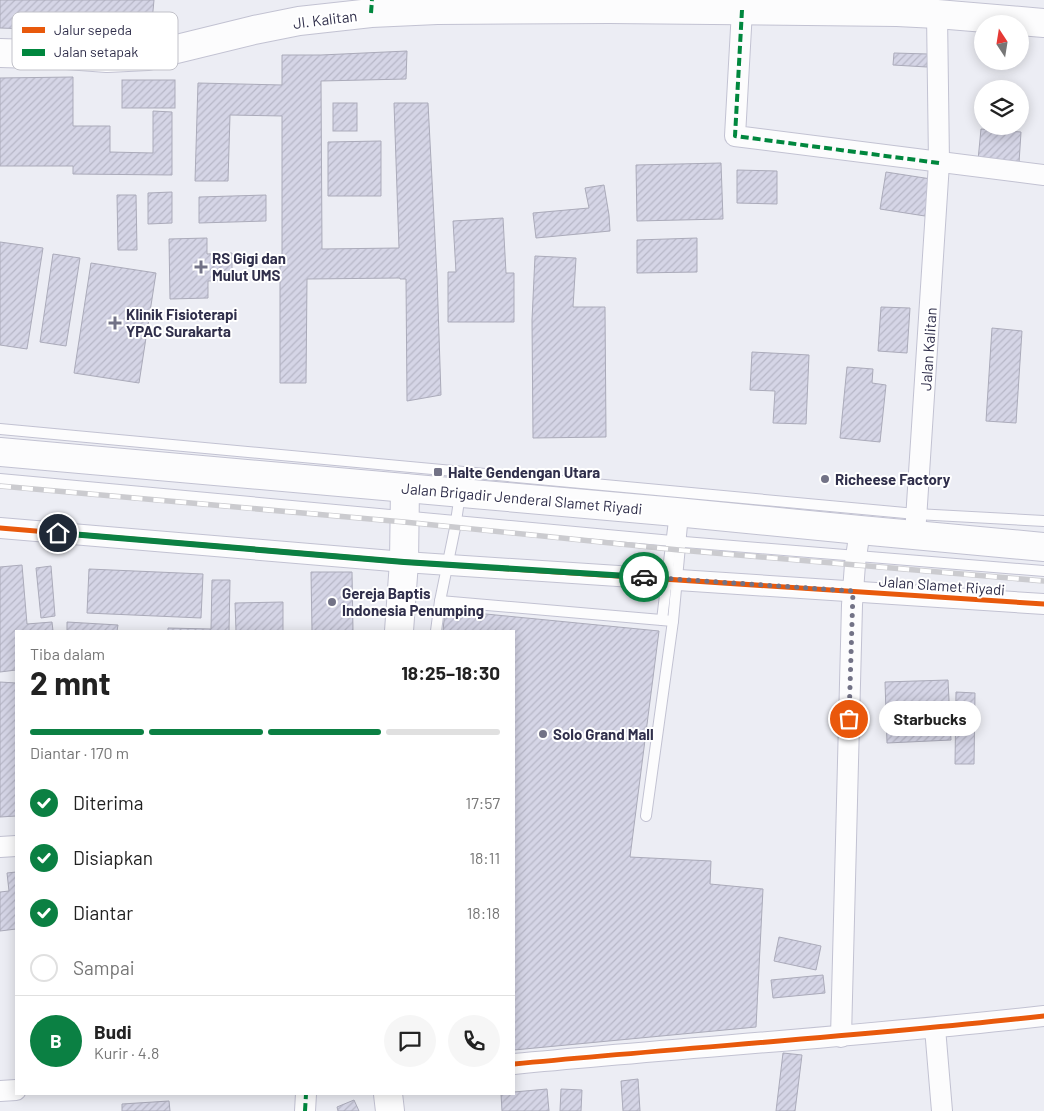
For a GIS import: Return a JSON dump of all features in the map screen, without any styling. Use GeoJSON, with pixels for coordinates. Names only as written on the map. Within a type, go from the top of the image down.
{"type":"FeatureCollection","features":[{"type":"Feature","properties":{"kind":"main road","name":"Jl. Kalitan"},"geometry":{"type":"LineString","coordinates":[[178,48],[272,26],[371,6],[437,10],[608,4],[742,10],[897,12],[935,10],[1044,23]]}},
{"type":"Feature","properties":{"kind":"main road","name":"Jalan Brigadir Jenderal Slamet Riyadi"},"geometry":{"type":"LineString","coordinates":[[0,452],[460,492],[860,530],[915,524],[1044,547]]}},
{"type":"Feature","properties":{"kind":"main road"},"geometry":{"type":"LineString","coordinates":[[399,630],[404,562],[405,488]]}},
{"type":"Feature","properties":{"kind":"main road"},"geometry":{"type":"LineString","coordinates":[[388,1095],[390,1111]]}},
{"type":"Feature","properties":{"kind":"street"},"geometry":{"type":"LineString","coordinates":[[742,10],[735,136],[1044,175]]}},
{"type":"Feature","properties":{"kind":"street","name":"Jalan Kalitan"},"geometry":{"type":"LineString","coordinates":[[915,524],[939,163],[935,10]]}},
{"type":"Feature","properties":{"kind":"street","name":"Jalan Slamet Riyadi"},"geometry":{"type":"LineString","coordinates":[[0,528],[404,562],[1044,604]]}},
{"type":"Feature","properties":{"kind":"street"},"geometry":{"type":"LineString","coordinates":[[840,1037],[853,591],[860,530]]}},
{"type":"Feature","properties":{"kind":"street"},"geometry":{"type":"LineString","coordinates":[[0,848],[15,846]]}},
{"type":"Feature","properties":{"kind":"street"},"geometry":{"type":"LineString","coordinates":[[515,1064],[840,1037],[1044,1016]]}},
{"type":"Feature","properties":{"kind":"street"},"geometry":{"type":"LineString","coordinates":[[934,1028],[942,1111]]}},
{"type":"Feature","properties":{"kind":"street"},"geometry":{"type":"LineString","coordinates":[[0,1091],[15,1090]]}},
{"type":"Feature","properties":{"kind":"street"},"geometry":{"type":"LineString","coordinates":[[305,1111],[306,1095]]}},
{"type":"Feature","properties":{"kind":"lane"},"geometry":{"type":"LineString","coordinates":[[0,429],[915,524],[1044,522]]}},
{"type":"Feature","properties":{"kind":"lane"},"geometry":{"type":"LineString","coordinates":[[0,479],[676,542],[1044,571]]}},
{"type":"Feature","properties":{"kind":"lane"},"geometry":{"type":"LineString","coordinates":[[436,630],[460,492]]}},
{"type":"Feature","properties":{"kind":"lane"},"geometry":{"type":"LineString","coordinates":[[646,816],[679,512]]}},
{"type":"Feature","properties":{"kind":"lane"},"geometry":{"type":"LineString","coordinates":[[440,601],[668,621]]}},
{"type":"Feature","properties":{"kind":"building"},"geometry":{"type":"Polygon","coordinates":[[[0,0],[154,0],[153,12],[12,12],[12,28],[0,28],[0,0]]]}},
{"type":"Feature","properties":{"kind":"building"},"geometry":{"type":"Polygon","coordinates":[[[407,51],[406,79],[321,81],[322,249],[399,248],[394,103],[428,103],[441,395],[407,401],[406,279],[400,278],[307,279],[306,383],[280,383],[282,116],[230,115],[228,181],[195,181],[198,83],[282,85],[282,55],[407,51]]]}},
{"type":"Feature","properties":{"kind":"building"},"geometry":{"type":"Polygon","coordinates":[[[894,53],[928,54],[927,67],[893,65],[894,53]]]}},
{"type":"Feature","properties":{"kind":"building"},"geometry":{"type":"Polygon","coordinates":[[[73,77],[73,126],[110,126],[110,152],[153,153],[153,111],[172,112],[172,175],[73,174],[73,166],[0,166],[0,78],[73,77]]]}},
{"type":"Feature","properties":{"kind":"building"},"geometry":{"type":"Polygon","coordinates":[[[122,80],[175,80],[175,108],[122,108],[122,80]]]}},
{"type":"Feature","properties":{"kind":"building"},"geometry":{"type":"Polygon","coordinates":[[[333,103],[357,103],[357,131],[333,131],[333,103]]]}},
{"type":"Feature","properties":{"kind":"building"},"geometry":{"type":"Polygon","coordinates":[[[980,135],[1021,135],[1019,163],[978,160],[980,135]]]}},
{"type":"Feature","properties":{"kind":"building"},"geometry":{"type":"Polygon","coordinates":[[[381,141],[381,196],[328,196],[328,142],[381,141]]]}},
{"type":"Feature","properties":{"kind":"building"},"geometry":{"type":"Polygon","coordinates":[[[721,163],[723,219],[637,221],[636,165],[721,163]]]}},
{"type":"Feature","properties":{"kind":"building"},"geometry":{"type":"Polygon","coordinates":[[[737,170],[777,171],[777,204],[737,203],[737,170]]]}},
{"type":"Feature","properties":{"kind":"building"},"geometry":{"type":"Polygon","coordinates":[[[886,172],[931,179],[925,216],[880,209],[886,172]]]}},
{"type":"Feature","properties":{"kind":"building"},"geometry":{"type":"Polygon","coordinates":[[[604,185],[610,231],[536,238],[533,213],[589,208],[585,188],[604,185]]]}},
{"type":"Feature","properties":{"kind":"building"},"geometry":{"type":"Polygon","coordinates":[[[172,192],[172,223],[148,224],[148,193],[172,192]]]}},
{"type":"Feature","properties":{"kind":"building"},"geometry":{"type":"Polygon","coordinates":[[[117,195],[136,195],[137,250],[118,250],[117,195]]]}},
{"type":"Feature","properties":{"kind":"building"},"geometry":{"type":"Polygon","coordinates":[[[266,195],[266,221],[199,223],[199,197],[266,195]]]}},
{"type":"Feature","properties":{"kind":"building"},"geometry":{"type":"Polygon","coordinates":[[[503,218],[506,273],[514,273],[514,322],[448,322],[448,272],[456,272],[453,221],[503,218]]]}},
{"type":"Feature","properties":{"kind":"building","name":"RS Gigi dan Mulut UMS"},"geometry":{"type":"Polygon","coordinates":[[[207,238],[207,254],[232,253],[232,280],[208,281],[208,298],[170,299],[169,239],[207,238]]]}},
{"type":"Feature","properties":{"kind":"building"},"geometry":{"type":"Polygon","coordinates":[[[697,238],[697,272],[637,273],[637,240],[697,238]]]}},
{"type":"Feature","properties":{"kind":"building"},"geometry":{"type":"Polygon","coordinates":[[[0,242],[43,248],[27,349],[0,345],[0,242]]]}},
{"type":"Feature","properties":{"kind":"building"},"geometry":{"type":"Polygon","coordinates":[[[53,254],[80,258],[66,346],[40,342],[53,254]]]}},
{"type":"Feature","properties":{"kind":"building"},"geometry":{"type":"Polygon","coordinates":[[[535,256],[576,258],[573,307],[605,307],[606,437],[533,438],[532,320],[535,256]]]}},
{"type":"Feature","properties":{"kind":"building","name":"Klinik Fisioterapi YPAC Surakarta"},"geometry":{"type":"Polygon","coordinates":[[[91,263],[156,273],[139,383],[74,373],[91,263]]]}},
{"type":"Feature","properties":{"kind":"building"},"geometry":{"type":"Polygon","coordinates":[[[881,307],[910,308],[907,353],[878,351],[881,307]]]}},
{"type":"Feature","properties":{"kind":"building"},"geometry":{"type":"Polygon","coordinates":[[[992,328],[1022,331],[1016,423],[986,421],[992,328]]]}},
{"type":"Feature","properties":{"kind":"building"},"geometry":{"type":"Polygon","coordinates":[[[752,352],[809,355],[806,424],[773,423],[775,391],[750,390],[752,352]]]}},
{"type":"Feature","properties":{"kind":"building"},"geometry":{"type":"Polygon","coordinates":[[[847,367],[873,369],[872,383],[886,385],[880,442],[840,438],[847,367]]]}},
{"type":"Feature","properties":{"kind":"building"},"geometry":{"type":"Polygon","coordinates":[[[22,565],[27,624],[52,622],[53,630],[15,630],[15,670],[0,672],[0,567],[22,565]]]}},
{"type":"Feature","properties":{"kind":"building"},"geometry":{"type":"Polygon","coordinates":[[[51,566],[55,616],[41,618],[36,568],[51,566]]]}},
{"type":"Feature","properties":{"kind":"building"},"geometry":{"type":"Polygon","coordinates":[[[89,569],[203,574],[201,618],[87,613],[89,569]]]}},
{"type":"Feature","properties":{"kind":"building","name":"Gereja Baptis Indonesia Penumping"},"geometry":{"type":"Polygon","coordinates":[[[311,572],[352,572],[353,630],[312,630],[311,572]]]}},
{"type":"Feature","properties":{"kind":"building"},"geometry":{"type":"Polygon","coordinates":[[[212,580],[230,580],[229,630],[168,630],[168,628],[211,629],[212,580]]]}},
{"type":"Feature","properties":{"kind":"building"},"geometry":{"type":"Polygon","coordinates":[[[283,602],[283,630],[236,630],[235,603],[283,602]]]}},
{"type":"Feature","properties":{"kind":"building"},"geometry":{"type":"Polygon","coordinates":[[[445,610],[659,631],[630,857],[711,861],[710,884],[763,889],[756,1027],[515,1050],[515,630],[443,630],[445,610]]]}},
{"type":"Feature","properties":{"kind":"building"},"geometry":{"type":"Polygon","coordinates":[[[67,622],[118,625],[117,630],[67,630],[67,622]]]}},
{"type":"Feature","properties":{"kind":"building"},"geometry":{"type":"Polygon","coordinates":[[[948,680],[951,740],[887,743],[885,682],[948,680]]]}},
{"type":"Feature","properties":{"kind":"building"},"geometry":{"type":"Polygon","coordinates":[[[0,682],[15,683],[15,816],[0,817],[0,682]]]}},
{"type":"Feature","properties":{"kind":"building"},"geometry":{"type":"Polygon","coordinates":[[[956,692],[975,693],[974,764],[955,764],[956,692]]]}},
{"type":"Feature","properties":{"kind":"building"},"geometry":{"type":"Polygon","coordinates":[[[15,872],[15,929],[0,931],[0,892],[9,891],[7,873],[15,872]]]}},
{"type":"Feature","properties":{"kind":"building"},"geometry":{"type":"Polygon","coordinates":[[[779,937],[821,946],[816,970],[774,961],[779,937]]]}},
{"type":"Feature","properties":{"kind":"building"},"geometry":{"type":"Polygon","coordinates":[[[823,975],[825,993],[773,998],[771,980],[823,975]]]}},
{"type":"Feature","properties":{"kind":"building"},"geometry":{"type":"Polygon","coordinates":[[[783,1053],[802,1055],[795,1111],[776,1111],[783,1053]]]}},
{"type":"Feature","properties":{"kind":"building"},"geometry":{"type":"Polygon","coordinates":[[[638,1079],[640,1111],[623,1111],[621,1081],[638,1079]]]}},
{"type":"Feature","properties":{"kind":"building"},"geometry":{"type":"Polygon","coordinates":[[[547,1089],[549,1111],[502,1111],[501,1095],[515,1095],[515,1092],[547,1089]]]}},
{"type":"Feature","properties":{"kind":"building"},"geometry":{"type":"Polygon","coordinates":[[[561,1089],[582,1090],[581,1111],[560,1111],[561,1089]]]}},
{"type":"Feature","properties":{"kind":"building"},"geometry":{"type":"Polygon","coordinates":[[[354,1100],[359,1111],[338,1111],[337,1107],[354,1100]]]}},
{"type":"Feature","properties":{"kind":"building"},"geometry":{"type":"Polygon","coordinates":[[[169,1101],[170,1111],[122,1111],[122,1104],[169,1101]]]}},
{"type":"Feature","properties":{"kind":"railway"},"geometry":{"type":"LineString","coordinates":[[0,486],[404,522],[679,550],[1044,581]]}},
{"type":"Feature","properties":{"kind":"marked path"},"geometry":{"type":"LineString","coordinates":[[371,13],[372,0]]}},
{"type":"Feature","properties":{"kind":"marked path"},"geometry":{"type":"LineString","coordinates":[[742,10],[735,136],[939,163]]}},
{"type":"Feature","properties":{"kind":"marked path"},"geometry":{"type":"LineString","coordinates":[[305,1111],[306,1095]]}},
{"type":"Feature","properties":{"kind":"cycle path"},"geometry":{"type":"LineString","coordinates":[[0,528],[404,562],[1044,604]]}},
{"type":"Feature","properties":{"kind":"cycle path"},"geometry":{"type":"LineString","coordinates":[[515,1064],[911,1030],[1044,1016]]}},
{"type":"Feature","properties":{"kind":"way so far"},"geometry":{"type":"LineString","coordinates":[[644,577],[853,591],[849,719]]}},
{"type":"Feature","properties":{"kind":"place","name":"RS Gigi dan Mulut UMS"},"geometry":{"type":"Point","coordinates":[201,267]}},
{"type":"Feature","properties":{"kind":"place","name":"Klinik Fisioterapi YPAC Surakarta"},"geometry":{"type":"Point","coordinates":[115,323]}},
{"type":"Feature","properties":{"kind":"place","name":"Halte Gendengan Utara"},"geometry":{"type":"Point","coordinates":[438,472]}},
{"type":"Feature","properties":{"kind":"place","name":"Richeese Factory"},"geometry":{"type":"Point","coordinates":[825,479]}},
{"type":"Feature","properties":{"kind":"place","name":"Gereja Baptis Indonesia Penumping"},"geometry":{"type":"Point","coordinates":[332,602]}},
{"type":"Feature","properties":{"kind":"place","name":"Starbucks"},"geometry":{"type":"Point","coordinates":[849,719]}},
{"type":"Feature","properties":{"kind":"place","name":"Solo Grand Mall"},"geometry":{"type":"Point","coordinates":[543,734]}},
{"type":"Feature","properties":{"kind":"route"},"geometry":{"type":"LineString","coordinates":[[58,533],[404,562],[644,577]]}}]}
